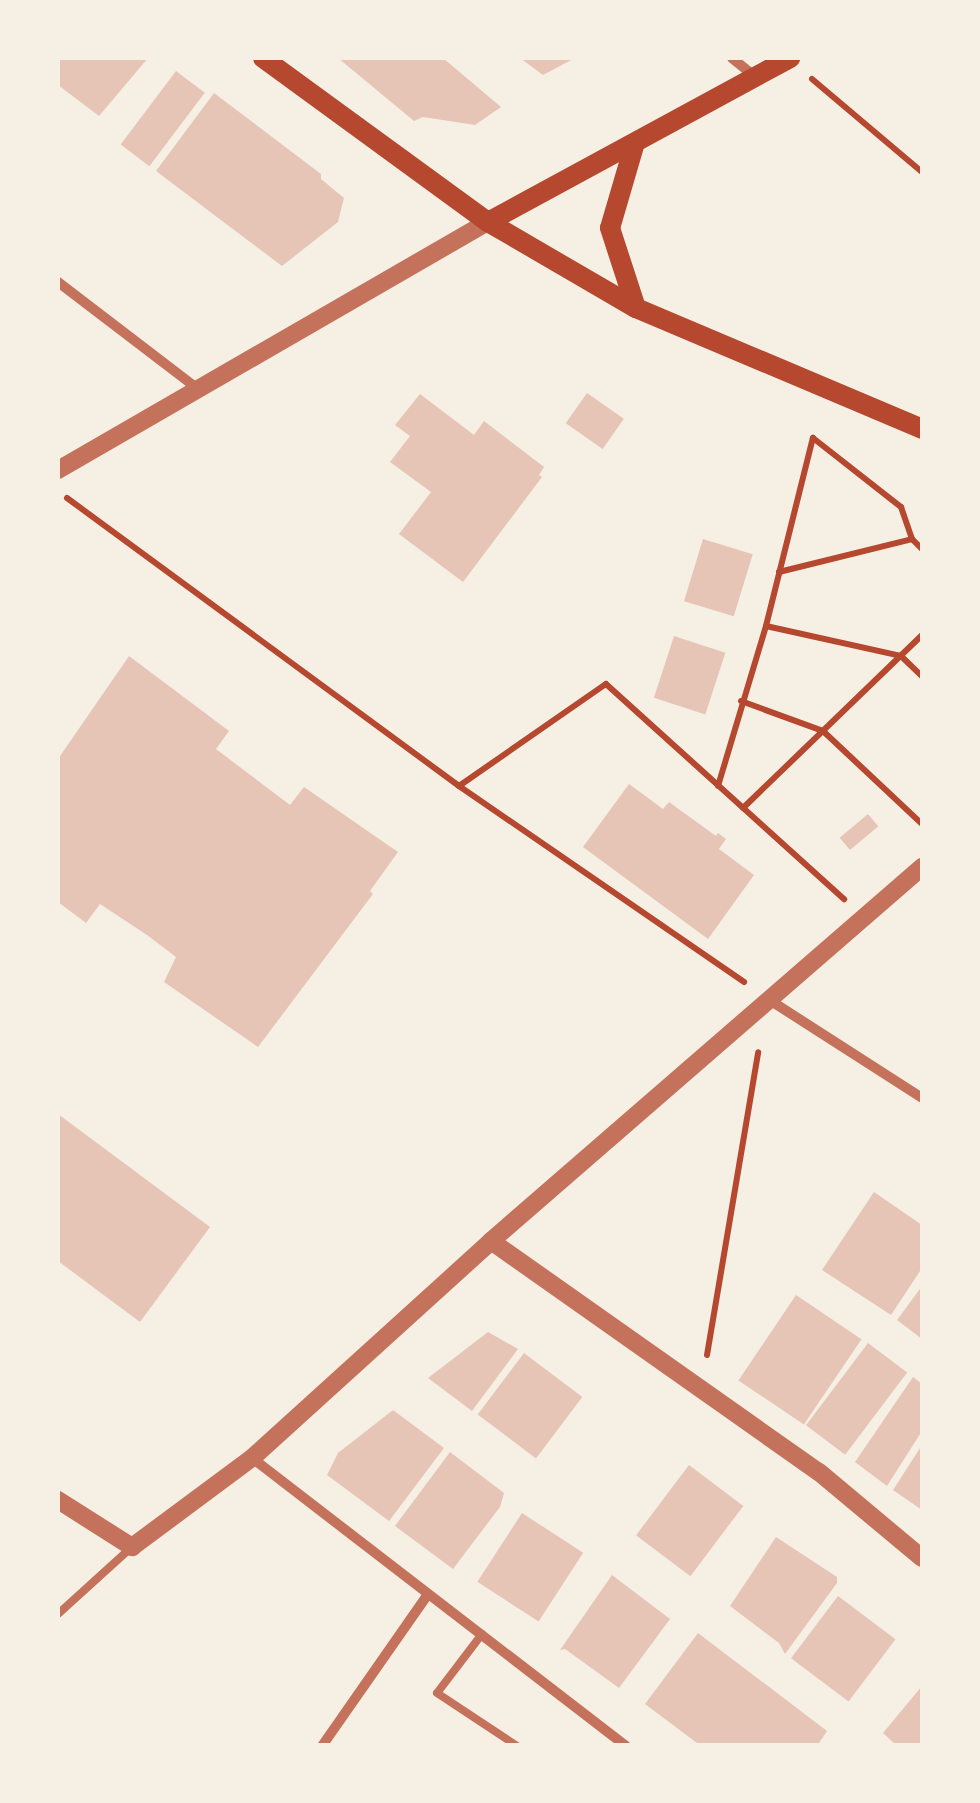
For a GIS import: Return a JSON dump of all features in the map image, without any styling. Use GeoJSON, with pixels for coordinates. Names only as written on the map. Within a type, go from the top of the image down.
{"type":"FeatureCollection","features":[{"type":"Feature","properties":{"kind":"main road"},"geometry":{"type":"LineString","coordinates":[[263,58],[488,222],[636,308],[922,429]]}},
{"type":"Feature","properties":{"kind":"main road"},"geometry":{"type":"LineString","coordinates":[[488,222],[634,146],[789,58]]}},
{"type":"Feature","properties":{"kind":"main road"},"geometry":{"type":"LineString","coordinates":[[634,146],[610,228],[636,308]]}},
{"type":"Feature","properties":{"kind":"street"},"geometry":{"type":"LineString","coordinates":[[732,58],[756,77]]}},
{"type":"Feature","properties":{"kind":"street"},"geometry":{"type":"LineString","coordinates":[[58,470],[488,222]]}},
{"type":"Feature","properties":{"kind":"street"},"geometry":{"type":"LineString","coordinates":[[58,282],[198,389]]}},
{"type":"Feature","properties":{"kind":"street"},"geometry":{"type":"LineString","coordinates":[[58,1500],[132,1547],[252,1458],[491,1241],[922,867]]}},
{"type":"Feature","properties":{"kind":"street"},"geometry":{"type":"LineString","coordinates":[[767,998],[922,1098]]}},
{"type":"Feature","properties":{"kind":"street"},"geometry":{"type":"LineString","coordinates":[[491,1241],[820,1472],[922,1558]]}},
{"type":"Feature","properties":{"kind":"street"},"geometry":{"type":"LineString","coordinates":[[252,1458],[626,1746]]}},
{"type":"Feature","properties":{"kind":"street"},"geometry":{"type":"LineString","coordinates":[[322,1746],[428,1594]]}},
{"type":"Feature","properties":{"kind":"lane"},"geometry":{"type":"LineString","coordinates":[[58,1614],[132,1547]]}},
{"type":"Feature","properties":{"kind":"lane"},"geometry":{"type":"LineString","coordinates":[[482,1634],[438,1692],[517,1746]]}},
{"type":"Feature","properties":{"kind":"path"},"geometry":{"type":"LineString","coordinates":[[789,58],[922,172]]}},
{"type":"Feature","properties":{"kind":"path"},"geometry":{"type":"LineString","coordinates":[[718,786],[766,626],[814,438],[900,506],[912,539],[922,550]]}},
{"type":"Feature","properties":{"kind":"path"},"geometry":{"type":"LineString","coordinates":[[58,492],[459,786],[767,998],[702,1389]]}},
{"type":"Feature","properties":{"kind":"path"},"geometry":{"type":"LineString","coordinates":[[779,572],[912,539]]}},
{"type":"Feature","properties":{"kind":"path"},"geometry":{"type":"LineString","coordinates":[[766,626],[901,656],[922,676]]}},
{"type":"Feature","properties":{"kind":"path"},"geometry":{"type":"LineString","coordinates":[[743,808],[922,636]]}},
{"type":"Feature","properties":{"kind":"path"},"geometry":{"type":"LineString","coordinates":[[459,786],[606,684],[863,917]]}},
{"type":"Feature","properties":{"kind":"path"},"geometry":{"type":"LineString","coordinates":[[741,701],[823,731],[922,824]]}},
{"type":"Feature","properties":{"kind":"building"},"geometry":{"type":"Polygon","coordinates":[[[58,58],[148,58],[99,116],[58,85],[58,58]]]}},
{"type":"Feature","properties":{"kind":"building"},"geometry":{"type":"Polygon","coordinates":[[[338,58],[443,58],[501,107],[475,125],[423,117],[414,121],[338,58]]]}},
{"type":"Feature","properties":{"kind":"building"},"geometry":{"type":"Polygon","coordinates":[[[520,58],[575,58],[543,75],[520,58]]]}},
{"type":"Feature","properties":{"kind":"building"},"geometry":{"type":"Polygon","coordinates":[[[176,71],[205,93],[149,166],[121,144],[176,71]]]}},
{"type":"Feature","properties":{"kind":"building"},"geometry":{"type":"Polygon","coordinates":[[[214,93],[321,174],[321,179],[344,198],[338,222],[282,266],[156,171],[214,93]]]}},
{"type":"Feature","properties":{"kind":"building"},"geometry":{"type":"Polygon","coordinates":[[[587,393],[624,419],[603,449],[566,423],[587,393]]]}},
{"type":"Feature","properties":{"kind":"building"},"geometry":{"type":"Polygon","coordinates":[[[420,394],[474,435],[484,421],[544,467],[539,475],[542,477],[463,582],[399,534],[431,492],[390,462],[410,436],[395,425],[420,394]]]}},
{"type":"Feature","properties":{"kind":"building"},"geometry":{"type":"Polygon","coordinates":[[[703,539],[753,554],[734,616],[684,601],[703,539]]]}},
{"type":"Feature","properties":{"kind":"building"},"geometry":{"type":"Polygon","coordinates":[[[674,636],[725,653],[705,715],[654,698],[674,636]]]}},
{"type":"Feature","properties":{"kind":"building"},"geometry":{"type":"Polygon","coordinates":[[[129,656],[229,731],[216,749],[290,805],[304,787],[398,852],[370,891],[373,894],[258,1047],[164,982],[176,957],[147,935],[100,904],[86,923],[58,902],[58,759],[129,656]]]}},
{"type":"Feature","properties":{"kind":"building"},"geometry":{"type":"Polygon","coordinates":[[[629,784],[663,809],[669,802],[716,836],[718,833],[726,839],[719,849],[754,875],[708,939],[583,847],[629,784]]]}},
{"type":"Feature","properties":{"kind":"building"},"geometry":{"type":"Polygon","coordinates":[[[868,814],[878,826],[850,850],[840,838],[868,814]]]}},
{"type":"Feature","properties":{"kind":"building"},"geometry":{"type":"Polygon","coordinates":[[[58,1114],[210,1227],[140,1322],[58,1261],[58,1114]]]}},
{"type":"Feature","properties":{"kind":"building"},"geometry":{"type":"Polygon","coordinates":[[[874,1192],[922,1225],[922,1268],[891,1315],[822,1270],[874,1192]]]}},
{"type":"Feature","properties":{"kind":"building"},"geometry":{"type":"Polygon","coordinates":[[[922,1286],[922,1339],[897,1320],[922,1286]]]}},
{"type":"Feature","properties":{"kind":"building"},"geometry":{"type":"Polygon","coordinates":[[[796,1295],[861,1339],[804,1425],[738,1380],[796,1295]]]}},
{"type":"Feature","properties":{"kind":"building"},"geometry":{"type":"Polygon","coordinates":[[[488,1332],[518,1349],[472,1411],[428,1378],[488,1332]]]}},
{"type":"Feature","properties":{"kind":"building"},"geometry":{"type":"Polygon","coordinates":[[[868,1343],[907,1372],[845,1455],[806,1425],[868,1343]]]}},
{"type":"Feature","properties":{"kind":"building"},"geometry":{"type":"Polygon","coordinates":[[[524,1353],[582,1397],[536,1458],[478,1414],[524,1353]]]}},
{"type":"Feature","properties":{"kind":"building"},"geometry":{"type":"Polygon","coordinates":[[[913,1377],[922,1384],[922,1431],[887,1486],[855,1462],[913,1377]]]}},
{"type":"Feature","properties":{"kind":"building"},"geometry":{"type":"Polygon","coordinates":[[[393,1410],[444,1448],[389,1521],[327,1475],[338,1453],[393,1410]]]}},
{"type":"Feature","properties":{"kind":"building"},"geometry":{"type":"Polygon","coordinates":[[[922,1445],[922,1510],[893,1490],[922,1445]]]}},
{"type":"Feature","properties":{"kind":"building"},"geometry":{"type":"Polygon","coordinates":[[[450,1452],[504,1493],[500,1507],[453,1569],[395,1526],[450,1452]]]}},
{"type":"Feature","properties":{"kind":"building"},"geometry":{"type":"Polygon","coordinates":[[[689,1465],[743,1506],[690,1576],[636,1535],[689,1465]]]}},
{"type":"Feature","properties":{"kind":"building"},"geometry":{"type":"Polygon","coordinates":[[[522,1513],[583,1553],[539,1622],[477,1582],[522,1513]]]}},
{"type":"Feature","properties":{"kind":"building"},"geometry":{"type":"Polygon","coordinates":[[[776,1537],[837,1577],[837,1583],[785,1654],[779,1643],[730,1606],[776,1537]]]}},
{"type":"Feature","properties":{"kind":"building"},"geometry":{"type":"Polygon","coordinates":[[[612,1575],[670,1619],[619,1688],[565,1649],[560,1650],[612,1575]]]}},
{"type":"Feature","properties":{"kind":"building"},"geometry":{"type":"Polygon","coordinates":[[[838,1596],[896,1639],[849,1702],[791,1658],[838,1596]]]}},
{"type":"Feature","properties":{"kind":"building"},"geometry":{"type":"Polygon","coordinates":[[[698,1633],[827,1731],[817,1746],[701,1746],[645,1704],[698,1633]]]}},
{"type":"Feature","properties":{"kind":"building"},"geometry":{"type":"Polygon","coordinates":[[[922,1686],[922,1746],[897,1746],[883,1733],[922,1686]]]}}]}
